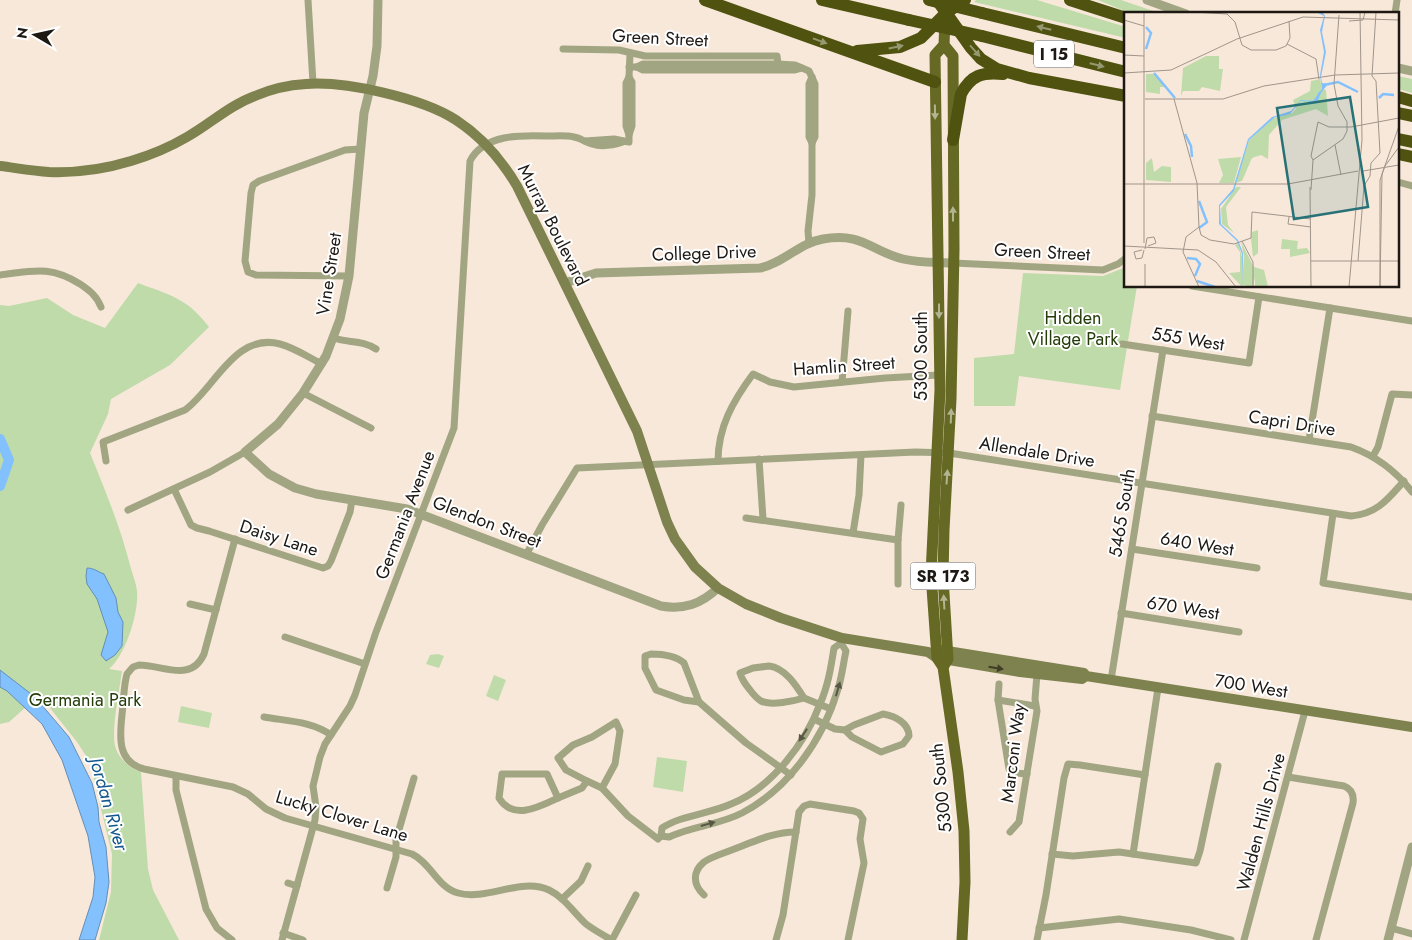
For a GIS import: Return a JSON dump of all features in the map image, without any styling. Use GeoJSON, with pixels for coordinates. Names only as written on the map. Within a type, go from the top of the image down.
{"type":"FeatureCollection","features":[{"type":"Feature","properties":{"kind":"highway"},"geometry":{"type":"LineString","coordinates":[[705,0],[935,82]]}},
{"type":"Feature","properties":{"kind":"highway","name":"I 15"},"geometry":{"type":"LineString","coordinates":[[822,0],[982,36],[1124,72]]}},
{"type":"Feature","properties":{"kind":"highway","name":"I 15"},"geometry":{"type":"LineString","coordinates":[[930,0],[1124,48]]}},
{"type":"Feature","properties":{"kind":"highway"},"geometry":{"type":"LineString","coordinates":[[937,0],[946,6],[971,48],[982,59],[997,69],[1029,78]]}},
{"type":"Feature","properties":{"kind":"highway"},"geometry":{"type":"LineString","coordinates":[[848,51],[900,47],[920,38],[946,6],[965,0]]}},
{"type":"Feature","properties":{"kind":"highway"},"geometry":{"type":"LineString","coordinates":[[1070,0],[1124,17]]}},
{"type":"Feature","properties":{"kind":"highway"},"geometry":{"type":"LineString","coordinates":[[953,140],[961,94],[964,88],[976,76],[991,73],[1029,78],[1124,96]]}},
{"type":"Feature","properties":{"kind":"main road","name":"5300 South"},"geometry":{"type":"LineString","coordinates":[[946,6],[944,45],[935,55],[939,375],[944,530],[940,656],[962,800],[964,831],[962,940]]}},
{"type":"Feature","properties":{"kind":"main road","name":"5300 South"},"geometry":{"type":"LineString","coordinates":[[943,453],[953,263],[953,56],[944,45]]}},
{"type":"Feature","properties":{"kind":"main road","name":"Murray Boulevard"},"geometry":{"type":"LineString","coordinates":[[0,166],[48,172],[76,172],[130,162],[186,138],[237,104],[253,96],[288,86],[313,83],[370,90],[398,96],[432,108],[455,119],[487,145],[507,169],[517,186],[627,409],[649,464],[661,505],[675,539],[695,566],[718,588],[735,598],[764,612],[841,641],[940,656]]}},
{"type":"Feature","properties":{"kind":"main road","name":"700 West"},"geometry":{"type":"LineString","coordinates":[[940,656],[1037,674],[1082,679],[1086,676]]}},
{"type":"Feature","properties":{"kind":"main road","name":"700 West"},"geometry":{"type":"LineString","coordinates":[[940,656],[1061,669],[1084,673],[1086,676],[1158,688],[1412,727]]}},
{"type":"Feature","properties":{"kind":"street"},"geometry":{"type":"LineString","coordinates":[[308,0],[313,83]]}},
{"type":"Feature","properties":{"kind":"street","name":"Vine Street"},"geometry":{"type":"LineString","coordinates":[[128,510],[210,472],[245,452],[278,424],[304,393],[322,364],[334,338],[344,307],[349,276],[364,113],[378,46],[378,0]]}},
{"type":"Feature","properties":{"kind":"street"},"geometry":{"type":"LineString","coordinates":[[1147,0],[1180,12]]}},
{"type":"Feature","properties":{"kind":"street","name":"Green Street"},"geometry":{"type":"LineString","coordinates":[[563,49],[619,50],[630,54],[656,56],[777,56],[778,64]]}},
{"type":"Feature","properties":{"kind":"street"},"geometry":{"type":"LineString","coordinates":[[487,145],[511,136],[569,136],[586,141],[627,140],[626,83],[633,67],[630,54]]}},
{"type":"Feature","properties":{"kind":"street"},"geometry":{"type":"LineString","coordinates":[[633,67],[643,64],[795,64],[809,71],[815,84],[815,137],[812,143],[812,195],[808,231],[809,242]]}},
{"type":"Feature","properties":{"kind":"street"},"geometry":{"type":"LineString","coordinates":[[633,67],[643,70],[795,70],[802,68]]}},
{"type":"Feature","properties":{"kind":"street","name":"Germania Avenue"},"geometry":{"type":"LineString","coordinates":[[283,936],[314,825],[316,811],[313,789],[314,777],[322,750],[350,706],[454,426],[468,166],[476,151],[487,145]]}},
{"type":"Feature","properties":{"kind":"street"},"geometry":{"type":"LineString","coordinates":[[349,276],[256,275],[248,272],[245,261],[253,185],[259,181],[345,150],[360,149]]}},
{"type":"Feature","properties":{"kind":"street","name":"College Drive"},"geometry":{"type":"LineString","coordinates":[[565,283],[596,273],[760,268],[774,264],[809,242],[832,238],[854,239],[866,242],[912,261],[953,263]]}},
{"type":"Feature","properties":{"kind":"street","name":"Green Street"},"geometry":{"type":"LineString","coordinates":[[953,263],[1103,270],[1124,260]]}},
{"type":"Feature","properties":{"kind":"street"},"geometry":{"type":"LineString","coordinates":[[0,274],[46,270],[62,273],[92,292],[101,307]]}},
{"type":"Feature","properties":{"kind":"street"},"geometry":{"type":"LineString","coordinates":[[1204,288],[1412,321]]}},
{"type":"Feature","properties":{"kind":"street","name":"555 West"},"geometry":{"type":"LineString","coordinates":[[1122,344],[1249,363],[1259,297]]}},
{"type":"Feature","properties":{"kind":"street"},"geometry":{"type":"LineString","coordinates":[[1308,440],[1330,308]]}},
{"type":"Feature","properties":{"kind":"street"},"geometry":{"type":"LineString","coordinates":[[842,382],[848,311]]}},
{"type":"Feature","properties":{"kind":"street"},"geometry":{"type":"LineString","coordinates":[[334,338],[345,342],[367,343],[376,349]]}},
{"type":"Feature","properties":{"kind":"street"},"geometry":{"type":"LineString","coordinates":[[106,461],[103,442],[185,410],[194,403],[235,357],[252,345],[264,342],[278,343],[322,364]]}},
{"type":"Feature","properties":{"kind":"street","name":"5465 South"},"geometry":{"type":"LineString","coordinates":[[1111,680],[1163,350]]}},
{"type":"Feature","properties":{"kind":"street","name":"Hamlin Street"},"geometry":{"type":"LineString","coordinates":[[718,461],[721,435],[727,415],[739,392],[752,374],[770,382],[794,387],[939,375]]}},
{"type":"Feature","properties":{"kind":"street"},"geometry":{"type":"LineString","coordinates":[[304,393],[371,428]]}},
{"type":"Feature","properties":{"kind":"street"},"geometry":{"type":"LineString","coordinates":[[1373,456],[1378,447],[1392,394],[1412,395]]}},
{"type":"Feature","properties":{"kind":"street","name":"Capri Drive"},"geometry":{"type":"LineString","coordinates":[[1152,416],[1352,447],[1373,456],[1390,468],[1404,481],[1412,492]]}},
{"type":"Feature","properties":{"kind":"street","name":"Glendon Street"},"geometry":{"type":"LineString","coordinates":[[245,452],[269,474],[288,485],[308,492],[395,506],[421,514],[667,607],[682,608],[698,603],[718,588]]}},
{"type":"Feature","properties":{"kind":"street","name":"Allendale Drive"},"geometry":{"type":"LineString","coordinates":[[526,554],[577,468],[759,459],[943,453],[1351,516],[1368,513],[1385,501],[1404,481]]}},
{"type":"Feature","properties":{"kind":"street"},"geometry":{"type":"LineString","coordinates":[[853,533],[859,495],[861,455]]}},
{"type":"Feature","properties":{"kind":"street"},"geometry":{"type":"LineString","coordinates":[[759,459],[763,519]]}},
{"type":"Feature","properties":{"kind":"street","name":"Daisy Lane"},"geometry":{"type":"LineString","coordinates":[[174,489],[191,525],[325,568],[334,553],[350,512],[352,500]]}},
{"type":"Feature","properties":{"kind":"street"},"geometry":{"type":"LineString","coordinates":[[898,584],[898,540],[901,505]]}},
{"type":"Feature","properties":{"kind":"street"},"geometry":{"type":"LineString","coordinates":[[1334,514],[1323,583],[1412,597]]}},
{"type":"Feature","properties":{"kind":"street"},"geometry":{"type":"LineString","coordinates":[[746,518],[898,540]]}},
{"type":"Feature","properties":{"kind":"street"},"geometry":{"type":"LineString","coordinates":[[190,604],[216,610],[235,539]]}},
{"type":"Feature","properties":{"kind":"street","name":"640 West"},"geometry":{"type":"LineString","coordinates":[[1132,548],[1257,568]]}},
{"type":"Feature","properties":{"kind":"street","name":"Lucky Clover Lane"},"geometry":{"type":"LineString","coordinates":[[216,610],[204,654],[194,667],[180,671],[139,665],[133,667],[127,674],[121,737],[124,754],[129,762],[136,767],[237,789],[248,794],[266,809],[277,814],[418,857],[427,864],[443,885],[460,894],[534,887],[547,889],[562,899],[588,925],[612,940]]}},
{"type":"Feature","properties":{"kind":"street","name":"670 West"},"geometry":{"type":"LineString","coordinates":[[1121,613],[1239,632]]}},
{"type":"Feature","properties":{"kind":"street"},"geometry":{"type":"LineString","coordinates":[[285,637],[365,664]]}},
{"type":"Feature","properties":{"kind":"street"},"geometry":{"type":"LineString","coordinates":[[602,788],[616,764],[620,731],[616,722],[592,737],[573,745],[558,758],[566,770],[602,788],[628,816],[660,838],[669,837],[742,813],[764,800],[791,775],[824,724],[840,684],[846,650],[841,641],[834,648],[830,672],[814,719],[781,767],[764,785],[743,799],[671,823],[662,828],[660,838]]}},
{"type":"Feature","properties":{"kind":"street"},"geometry":{"type":"LineString","coordinates":[[699,702],[684,700],[656,690],[646,668],[645,656],[658,654],[681,660],[699,702],[746,743],[791,775]]}},
{"type":"Feature","properties":{"kind":"street"},"geometry":{"type":"LineString","coordinates":[[804,698],[795,701],[763,702],[746,685],[740,673],[753,668],[776,667],[797,687],[804,698],[831,709]]}},
{"type":"Feature","properties":{"kind":"street","name":"Marconi Way"},"geometry":{"type":"LineString","coordinates":[[1010,832],[1019,822],[1037,711],[1037,674]]}},
{"type":"Feature","properties":{"kind":"street"},"geometry":{"type":"LineString","coordinates":[[999,684],[998,700],[1008,769],[1026,774]]}},
{"type":"Feature","properties":{"kind":"street"},"geometry":{"type":"LineString","coordinates":[[1134,854],[1158,688]]}},
{"type":"Feature","properties":{"kind":"street"},"geometry":{"type":"LineString","coordinates":[[998,700],[1036,706]]}},
{"type":"Feature","properties":{"kind":"street","name":"Walden Hills Drive"},"geometry":{"type":"LineString","coordinates":[[1244,940],[1306,711]]}},
{"type":"Feature","properties":{"kind":"street"},"geometry":{"type":"LineString","coordinates":[[814,719],[835,729],[845,730],[883,714],[905,724],[909,736],[903,744],[882,752],[852,737],[845,730]]}},
{"type":"Feature","properties":{"kind":"street"},"geometry":{"type":"LineString","coordinates":[[264,717],[308,724],[331,735]]}},
{"type":"Feature","properties":{"kind":"street"},"geometry":{"type":"LineString","coordinates":[[1037,940],[1064,778],[1068,764],[1145,775]]}},
{"type":"Feature","properties":{"kind":"street"},"geometry":{"type":"LineString","coordinates":[[1052,854],[1073,856],[1110,852],[1196,863],[1218,766]]}},
{"type":"Feature","properties":{"kind":"street"},"geometry":{"type":"LineString","coordinates":[[558,798],[547,774],[502,774],[499,798],[509,810],[513,811],[529,809],[558,798],[582,788],[587,781]]}},
{"type":"Feature","properties":{"kind":"street"},"geometry":{"type":"LineString","coordinates":[[176,776],[176,790],[206,908],[217,928],[232,940]]}},
{"type":"Feature","properties":{"kind":"street"},"geometry":{"type":"LineString","coordinates":[[1288,777],[1344,786],[1350,789],[1353,796],[1353,803],[1316,940]]}},
{"type":"Feature","properties":{"kind":"street"},"geometry":{"type":"LineString","coordinates":[[387,888],[396,856],[396,840],[414,778]]}},
{"type":"Feature","properties":{"kind":"street"},"geometry":{"type":"LineString","coordinates":[[776,940],[783,915],[800,810],[808,804],[854,811],[862,816],[863,819],[861,843],[864,863],[848,940]]}},
{"type":"Feature","properties":{"kind":"street"},"geometry":{"type":"LineString","coordinates":[[704,895],[696,886],[695,881],[698,870],[705,862],[762,838],[781,833],[796,832]]}},
{"type":"Feature","properties":{"kind":"street"},"geometry":{"type":"LineString","coordinates":[[1388,940],[1412,847]]}},
{"type":"Feature","properties":{"kind":"street"},"geometry":{"type":"LineString","coordinates":[[562,899],[581,881],[588,866]]}},
{"type":"Feature","properties":{"kind":"street"},"geometry":{"type":"LineString","coordinates":[[288,883],[297,886]]}},
{"type":"Feature","properties":{"kind":"street"},"geometry":{"type":"LineString","coordinates":[[612,940],[636,895]]}},
{"type":"Feature","properties":{"kind":"street"},"geometry":{"type":"LineString","coordinates":[[1039,928],[1119,920],[1191,930],[1231,940]]}},
{"type":"Feature","properties":{"kind":"street"},"geometry":{"type":"LineString","coordinates":[[1391,928],[1412,934]]}},
{"type":"Feature","properties":{"kind":"street"},"geometry":{"type":"LineString","coordinates":[[283,936],[303,940]]}},
{"type":"Feature","properties":{"kind":"green space"},"geometry":{"type":"Polygon","coordinates":[[[976,0],[1037,0],[1124,26],[1124,38],[974,2],[976,0]]]}},
{"type":"Feature","properties":{"kind":"green space"},"geometry":{"type":"Polygon","coordinates":[[[1098,0],[1121,0],[1156,12],[1127,12],[1098,0]]]}},
{"type":"Feature","properties":{"kind":"green space"},"geometry":{"type":"Polygon","coordinates":[[[1400,76],[1412,79],[1412,93],[1400,90],[1400,76]]]}},
{"type":"Feature","properties":{"kind":"green space","name":"Hidden Village Park"},"geometry":{"type":"Polygon","coordinates":[[[1124,268],[1124,288],[1137,288],[1120,390],[1019,376],[1015,406],[974,406],[974,358],[1014,354],[1023,273],[1103,276],[1124,268]]]}},
{"type":"Feature","properties":{"kind":"green space","name":"Germania Park"},"geometry":{"type":"Polygon","coordinates":[[[138,283],[185,303],[209,327],[170,365],[111,399],[108,414],[90,453],[117,522],[137,591],[136,610],[130,633],[121,654],[109,669],[122,671],[114,742],[123,760],[133,769],[141,772],[148,869],[153,890],[179,940],[99,940],[111,892],[112,854],[90,762],[77,742],[42,698],[42,693],[9,722],[0,724],[0,305],[9,306],[47,298],[73,315],[105,328],[138,283]]]}},
{"type":"Feature","properties":{"kind":"green space"},"geometry":{"type":"Polygon","coordinates":[[[438,654],[444,656],[439,668],[426,664],[430,655],[438,654]]]}},
{"type":"Feature","properties":{"kind":"green space"},"geometry":{"type":"Polygon","coordinates":[[[494,675],[506,680],[498,701],[486,696],[494,675]]]}},
{"type":"Feature","properties":{"kind":"green space"},"geometry":{"type":"Polygon","coordinates":[[[181,706],[212,713],[209,728],[178,722],[181,706]]]}},
{"type":"Feature","properties":{"kind":"green space"},"geometry":{"type":"Polygon","coordinates":[[[657,757],[687,761],[683,792],[653,787],[657,757]]]}},
{"type":"Feature","properties":{"kind":"water"},"geometry":{"type":"Polygon","coordinates":[[[87,568],[104,574],[116,598],[118,612],[123,622],[122,646],[115,655],[106,661],[101,655],[108,632],[97,599],[87,584],[87,568]]]}},
{"type":"Feature","properties":{"kind":"water"},"geometry":{"type":"Polygon","coordinates":[[[0,670],[35,697],[69,737],[92,783],[106,847],[109,882],[106,903],[95,940],[79,940],[93,897],[95,877],[88,836],[62,760],[42,724],[7,691],[0,687],[0,670]]]}},
{"type":"Feature","properties":{"kind":"waterway","name":"Jordan River"},"geometry":{"type":"LineString","coordinates":[[0,439],[9,460],[0,486]]}}]}
